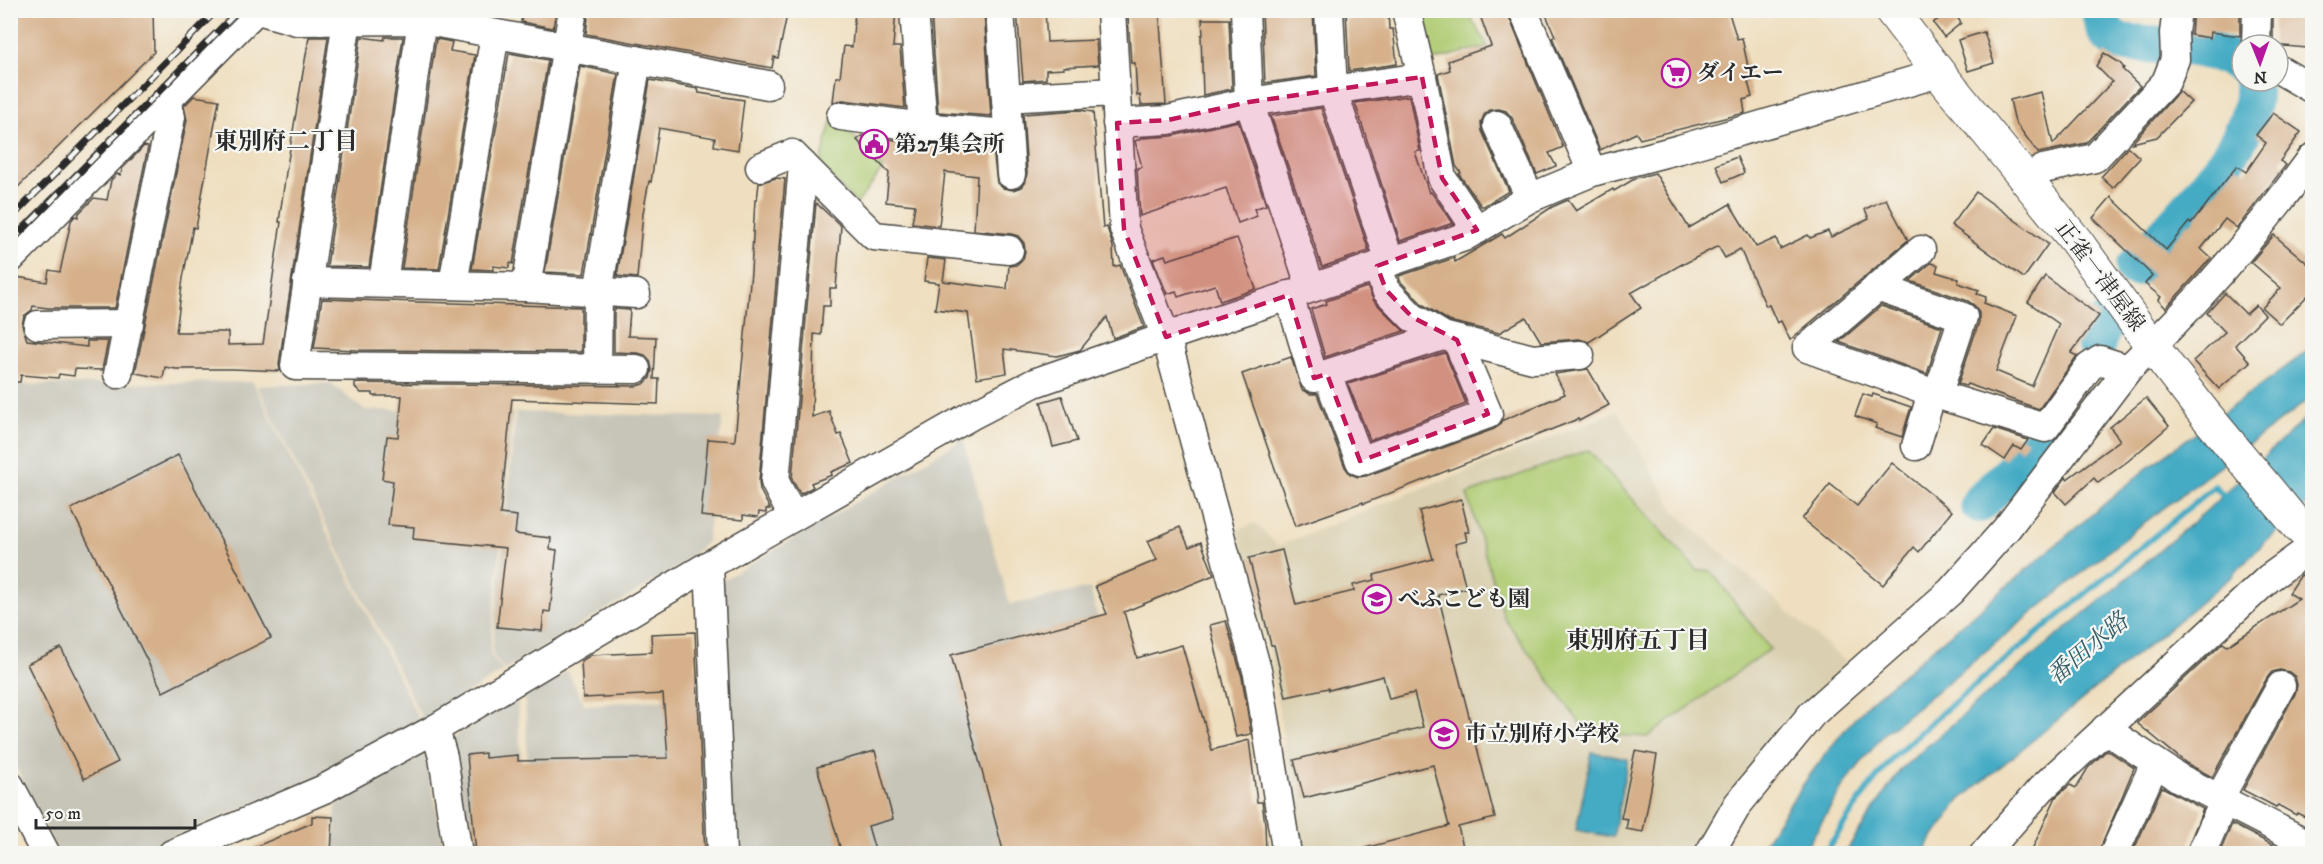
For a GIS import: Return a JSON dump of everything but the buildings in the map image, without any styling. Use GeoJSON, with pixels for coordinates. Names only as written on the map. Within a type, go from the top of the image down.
{"type":"FeatureCollection","features":[{"type":"Feature","properties":{"kind":"main road","name":"正雀一津屋線"},"geometry":{"type":"LineString","coordinates":[[1891,10],[1939,73],[2076,241],[2204,413],[2308,537]]}},
{"type":"Feature","properties":{"kind":"street"},"geometry":{"type":"LineString","coordinates":[[10,259],[257,10],[297,21],[422,20],[768,85]]}},
{"type":"Feature","properties":{"kind":"street"},"geometry":{"type":"LineString","coordinates":[[526,287],[573,10]]}},
{"type":"Feature","properties":{"kind":"street"},"geometry":{"type":"LineString","coordinates":[[914,10],[923,127]]}},
{"type":"Feature","properties":{"kind":"street"},"geometry":{"type":"LineString","coordinates":[[1000,10],[1011,174]]}},
{"type":"Feature","properties":{"kind":"street"},"geometry":{"type":"LineString","coordinates":[[1111,10],[1125,229],[1166,337],[1258,674],[1287,854]]}},
{"type":"Feature","properties":{"kind":"street"},"geometry":{"type":"LineString","coordinates":[[1245,10],[1249,102],[1300,292],[1314,378],[1450,338]]}},
{"type":"Feature","properties":{"kind":"street"},"geometry":{"type":"LineString","coordinates":[[1329,10],[1333,91],[1384,264],[1386,290],[1412,317],[1450,338],[1533,359],[1580,355]]}},
{"type":"Feature","properties":{"kind":"street"},"geometry":{"type":"LineString","coordinates":[[1406,10],[1442,178],[1477,230]]}},
{"type":"Feature","properties":{"kind":"street"},"geometry":{"type":"LineString","coordinates":[[1523,10],[1593,172]]}},
{"type":"Feature","properties":{"kind":"street"},"geometry":{"type":"LineString","coordinates":[[2256,33],[2257,10]]}},
{"type":"Feature","properties":{"kind":"street"},"geometry":{"type":"LineString","coordinates":[[347,20],[295,366],[636,369]]}},
{"type":"Feature","properties":{"kind":"street"},"geometry":{"type":"LineString","coordinates":[[383,283],[422,20]]}},
{"type":"Feature","properties":{"kind":"street"},"geometry":{"type":"LineString","coordinates":[[2026,179],[2043,169],[2095,158],[2166,82],[2176,33]]}},
{"type":"Feature","properties":{"kind":"street"},"geometry":{"type":"LineString","coordinates":[[453,285],[495,34]]}},
{"type":"Feature","properties":{"kind":"street"},"geometry":{"type":"LineString","coordinates":[[597,369],[598,292],[637,60]]}},
{"type":"Feature","properties":{"kind":"street"},"geometry":{"type":"LineString","coordinates":[[172,854],[324,789],[435,729],[709,565],[972,415],[1034,383],[1464,237],[1530,198],[1593,172],[1939,73]]}},
{"type":"Feature","properties":{"kind":"street"},"geometry":{"type":"LineString","coordinates":[[2290,76],[2313,88]]}},
{"type":"Feature","properties":{"kind":"street"},"geometry":{"type":"LineString","coordinates":[[1117,123],[1168,120],[1249,102],[1422,77]]}},
{"type":"Feature","properties":{"kind":"street"},"geometry":{"type":"LineString","coordinates":[[1006,98],[1115,92]]}},
{"type":"Feature","properties":{"kind":"street"},"geometry":{"type":"LineString","coordinates":[[118,374],[171,117],[165,102]]}},
{"type":"Feature","properties":{"kind":"street"},"geometry":{"type":"LineString","coordinates":[[841,116],[923,127],[1008,134]]}},
{"type":"Feature","properties":{"kind":"street"},"geometry":{"type":"LineString","coordinates":[[1497,125],[1530,198]]}},
{"type":"Feature","properties":{"kind":"street"},"geometry":{"type":"LineString","coordinates":[[760,167],[792,154],[874,236],[1009,250]]}},
{"type":"Feature","properties":{"kind":"street"},"geometry":{"type":"LineString","coordinates":[[1709,854],[1738,804],[1812,714],[1952,591],[2007,528],[2128,369],[2152,346],[2269,217],[2313,158]]}},
{"type":"Feature","properties":{"kind":"street"},"geometry":{"type":"LineString","coordinates":[[793,517],[775,482],[803,165]]}},
{"type":"Feature","properties":{"kind":"street"},"geometry":{"type":"LineString","coordinates":[[1921,250],[1807,348],[1932,393],[2045,428],[2089,367],[2100,360],[2128,369]]}},
{"type":"Feature","properties":{"kind":"street"},"geometry":{"type":"LineString","coordinates":[[307,282],[526,287],[636,294]]}},
{"type":"Feature","properties":{"kind":"street"},"geometry":{"type":"LineString","coordinates":[[1877,287],[1963,317],[1940,387],[1932,393],[1916,446]]}},
{"type":"Feature","properties":{"kind":"street"},"geometry":{"type":"LineString","coordinates":[[38,325],[129,324]]}},
{"type":"Feature","properties":{"kind":"street"},"geometry":{"type":"LineString","coordinates":[[1327,374],[1360,461],[1488,414],[1450,338]]}},
{"type":"Feature","properties":{"kind":"street"},"geometry":{"type":"LineString","coordinates":[[1984,854],[2041,789],[2270,578],[2308,537]]}},
{"type":"Feature","properties":{"kind":"street"},"geometry":{"type":"LineString","coordinates":[[709,565],[722,854]]}},
{"type":"Feature","properties":{"kind":"street"},"geometry":{"type":"LineString","coordinates":[[2201,854],[2222,800],[2281,686]]}},
{"type":"Feature","properties":{"kind":"street"},"geometry":{"type":"LineString","coordinates":[[435,729],[443,757],[458,854]]}},
{"type":"Feature","properties":{"kind":"street"},"geometry":{"type":"LineString","coordinates":[[2105,729],[2179,778],[2304,847]]}},
{"type":"Feature","properties":{"kind":"street"},"geometry":{"type":"LineString","coordinates":[[2114,854],[2155,763]]}},
{"type":"Feature","properties":{"kind":"street"},"geometry":{"type":"LineString","coordinates":[[10,786],[46,854]]}},
{"type":"Feature","properties":{"kind":"highlighted area"},"geometry":{"type":"Polygon","coordinates":[[[1422,77],[1442,178],[1477,230],[1377,266],[1386,290],[1412,317],[1457,340],[1488,414],[1360,461],[1327,374],[1314,378],[1289,295],[1166,337],[1124,229],[1117,123],[1168,120],[1249,102],[1422,77]]]}},
{"type":"Feature","properties":{"kind":"shaded area"},"geometry":{"type":"Polygon","coordinates":[[[253,382],[420,721],[330,774],[131,853],[58,853],[11,757],[11,385],[253,382]]]}},
{"type":"Feature","properties":{"kind":"shaded area"},"geometry":{"type":"Polygon","coordinates":[[[330,383],[364,410],[513,412],[490,654],[503,671],[423,720],[257,386],[330,383]]]}},
{"type":"Feature","properties":{"kind":"shaded area"},"geometry":{"type":"Polygon","coordinates":[[[1618,411],[1676,513],[1848,664],[1694,853],[1303,853],[1269,652],[1238,530],[1255,523],[1278,546],[1442,480],[1445,488],[1443,481],[1618,411]]]}},
{"type":"Feature","properties":{"kind":"shaded area"},"geometry":{"type":"Polygon","coordinates":[[[516,412],[723,417],[707,542],[677,568],[504,670],[492,654],[516,412]]]}},
{"type":"Feature","properties":{"kind":"shaded area"},"geometry":{"type":"Polygon","coordinates":[[[963,439],[1010,605],[1090,588],[1161,853],[730,853],[718,583],[963,439]]]}},
{"type":"Feature","properties":{"kind":"shaded area"},"geometry":{"type":"Polygon","coordinates":[[[567,671],[585,705],[706,696],[709,853],[531,853],[525,694],[567,671]]]}},
{"type":"Feature","properties":{"kind":"shaded area"},"geometry":{"type":"Polygon","coordinates":[[[517,699],[528,853],[470,853],[450,739],[517,699]]]}},
{"type":"Feature","properties":{"kind":"shaded area"},"geometry":{"type":"Polygon","coordinates":[[[426,753],[445,853],[333,854],[336,804],[426,753]]]}},
{"type":"Feature","properties":{"kind":"green space"},"geometry":{"type":"Polygon","coordinates":[[[1418,11],[1467,11],[1488,46],[1431,61],[1418,11]]]}},
{"type":"Feature","properties":{"kind":"green space"},"geometry":{"type":"Polygon","coordinates":[[[831,122],[842,124],[883,168],[857,204],[820,166],[831,122]]]}},
{"type":"Feature","properties":{"kind":"green space"},"geometry":{"type":"Polygon","coordinates":[[[1588,450],[1698,571],[1711,571],[1770,649],[1647,737],[1587,733],[1504,618],[1467,494],[1588,450]]]}},
{"type":"Feature","properties":{"kind":"water"},"geometry":{"type":"Polygon","coordinates":[[[2312,348],[2312,397],[2136,529],[1885,733],[1845,783],[1803,853],[1757,854],[1824,755],[1871,701],[2147,468],[2312,348]]]}},
{"type":"Feature","properties":{"kind":"water","name":"番田水路"},"geometry":{"type":"Polygon","coordinates":[[[2312,412],[2312,500],[2266,541],[2231,577],[1960,800],[1922,853],[1844,854],[1901,769],[2002,681],[2207,510],[2312,412]]]}},
{"type":"Feature","properties":{"kind":"water"},"geometry":{"type":"Polygon","coordinates":[[[1592,752],[1628,759],[1613,837],[1576,830],[1592,752]]]}},
{"type":"Feature","properties":{"kind":"waterway"},"geometry":{"type":"LineString","coordinates":[[2100,10],[2104,29],[2117,42],[2182,46],[2213,52],[2230,59]]}},
{"type":"Feature","properties":{"kind":"waterway"},"geometry":{"type":"LineString","coordinates":[[2134,268],[2191,206],[2230,155],[2244,129],[2252,104],[2252,93]]}},
{"type":"Feature","properties":{"kind":"waterway"},"geometry":{"type":"LineString","coordinates":[[2096,346],[2104,324]]}},
{"type":"Feature","properties":{"kind":"waterway"},"geometry":{"type":"LineString","coordinates":[[1979,504],[2045,438]]}},
{"type":"Feature","properties":{"kind":"waterway"},"geometry":{"type":"LineString","coordinates":[[1824,854],[1867,790],[1894,756],[1938,716],[2215,486],[2227,499]]}},
{"type":"Feature","properties":{"kind":"railway"},"geometry":{"type":"LineString","coordinates":[[10,219],[217,10]]}},
{"type":"Feature","properties":{"kind":"railway"},"geometry":{"type":"LineString","coordinates":[[10,243],[239,10]]}},
{"type":"Feature","properties":{"kind":"place","name":"ダイエー"},"geometry":{"type":"Point","coordinates":[1676,73]}},
{"type":"Feature","properties":{"kind":"place","name":"第27集会所"},"geometry":{"type":"Point","coordinates":[874,144]}},
{"type":"Feature","properties":{"kind":"place","name":"べふこども園"},"geometry":{"type":"Point","coordinates":[1377,599]}},
{"type":"Feature","properties":{"kind":"place","name":"市立別府小学校"},"geometry":{"type":"Point","coordinates":[1444,734]}},
{"type":"Feature","properties":{"kind":"district","name":"東別府二丁目"},"geometry":{"type":"Point","coordinates":[286,142]}},
{"type":"Feature","properties":{"kind":"district","name":"東別府五丁目"},"geometry":{"type":"Point","coordinates":[1638,641]}}]}
